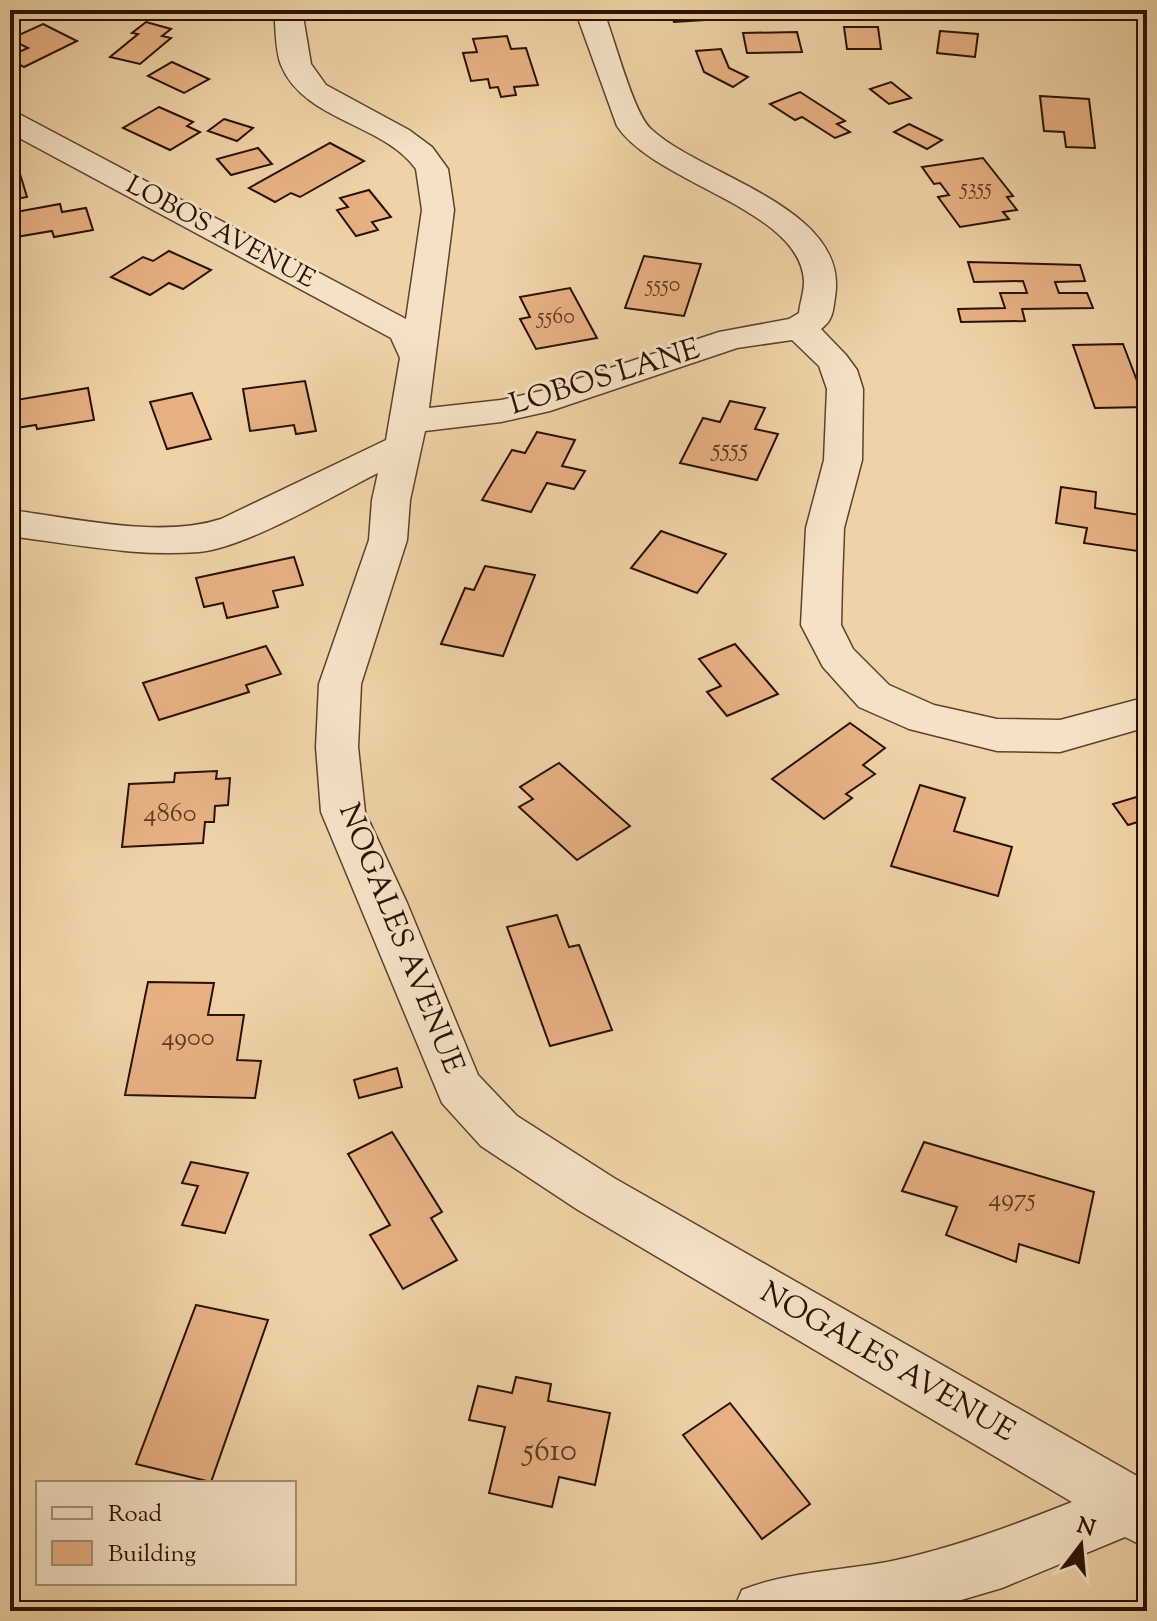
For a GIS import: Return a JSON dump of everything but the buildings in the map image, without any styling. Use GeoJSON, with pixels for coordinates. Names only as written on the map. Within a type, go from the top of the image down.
{"type":"FeatureCollection","features":[{"type":"Feature","properties":{"kind":"street","name":"NOGALES AVENUE"},"geometry":{"type":"LineString","coordinates":[[288,10],[296,65],[315,91],[398,137],[421,154],[432,169],[438,210],[418,358],[406,435],[391,500],[388,540],[340,684],[340,773],[343,812],[384,903],[459,1088],[499,1131],[596,1194],[1143,1509]]}},
{"type":"Feature","properties":{"kind":"street"},"geometry":{"type":"LineString","coordinates":[[589,10],[637,133],[688,167],[743,195],[795,231],[811,249],[819,266],[823,288],[821,303],[815,317],[799,328],[828,353],[843,379],[845,389],[843,460],[824,542],[821,625],[837,657],[874,696],[924,718],[997,735],[1060,736],[1147,712]]}},
{"type":"Feature","properties":{"kind":"street","name":"LOBOS AVENUE"},"geometry":{"type":"LineString","coordinates":[[19,133],[405,332],[418,358]]}},
{"type":"Feature","properties":{"kind":"street","name":"LOBOS LANE"},"geometry":{"type":"LineString","coordinates":[[10,523],[129,538],[201,539],[235,528],[406,435],[550,400],[731,339],[799,328]]}},
{"type":"Feature","properties":{"kind":"street"},"geometry":{"type":"LineString","coordinates":[[763,1611],[894,1590],[1002,1559],[1143,1509]]}}]}
